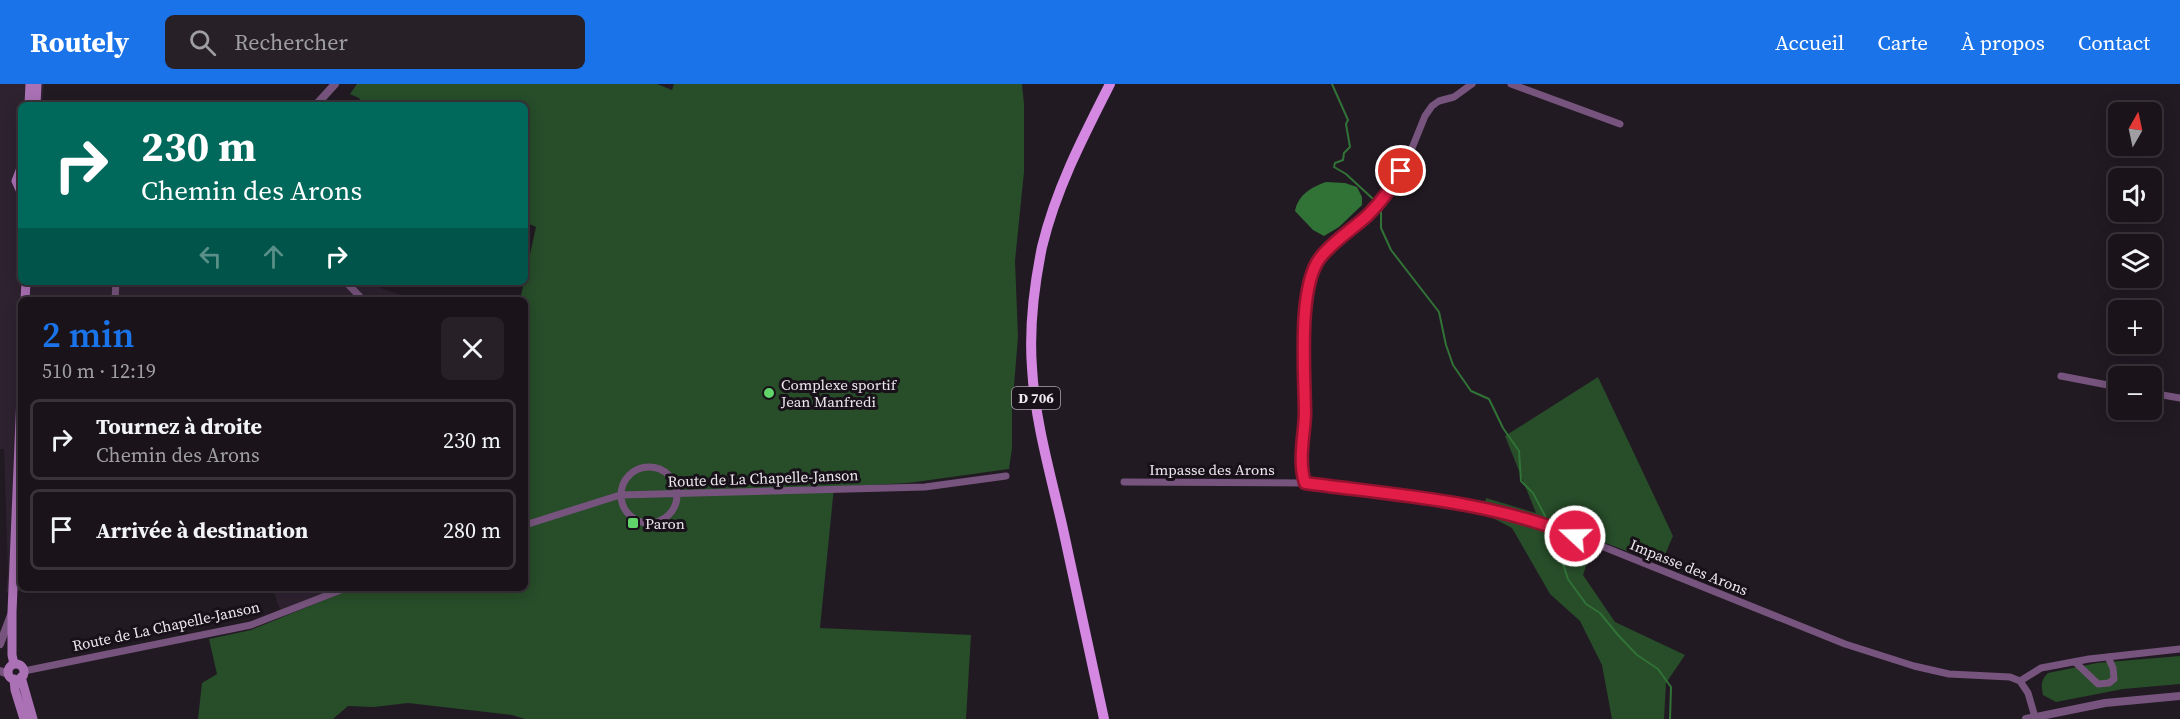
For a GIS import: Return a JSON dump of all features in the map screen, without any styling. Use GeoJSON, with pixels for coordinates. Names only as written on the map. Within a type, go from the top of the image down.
{"type":"FeatureCollection","features":[{"type":"Feature","properties":{"kind":"main road"},"geometry":{"type":"LineString","coordinates":[[29,102],[30,84]]}},
{"type":"Feature","properties":{"kind":"main road"},"geometry":{"type":"LineString","coordinates":[[36,102],[37,84]]}},
{"type":"Feature","properties":{"kind":"main road","name":"D 706"},"geometry":{"type":"LineString","coordinates":[[1104,719],[1040,422],[1032,369],[1032,324],[1042,246],[1054,204],[1071,161],[1110,84]]}},
{"type":"Feature","properties":{"kind":"main road"},"geometry":{"type":"LineString","coordinates":[[18,468],[12,655],[14,664],[21,665],[14,674],[15,690],[24,719]]}},
{"type":"Feature","properties":{"kind":"main road"},"geometry":{"type":"LineString","coordinates":[[14,674],[23,689],[33,719]]}},
{"type":"Feature","properties":{"kind":"street"},"geometry":{"type":"LineString","coordinates":[[319,102],[335,84]]}},
{"type":"Feature","properties":{"kind":"street"},"geometry":{"type":"LineString","coordinates":[[1305,483],[1301,472],[1305,418],[1305,344],[1307,298],[1314,268],[1321,257],[1370,213],[1393,185],[1408,158],[1425,116],[1432,106],[1439,101],[1454,97],[1472,84]]}},
{"type":"Feature","properties":{"kind":"street"},"geometry":{"type":"LineString","coordinates":[[1511,84],[1620,124]]}},
{"type":"Feature","properties":{"kind":"street"},"geometry":{"type":"LineString","coordinates":[[349,285],[360,297]]}},
{"type":"Feature","properties":{"kind":"street"},"geometry":{"type":"LineString","coordinates":[[2061,376],[2108,385]]}},
{"type":"Feature","properties":{"kind":"street"},"geometry":{"type":"LineString","coordinates":[[2162,395],[2180,398]]}},
{"type":"Feature","properties":{"kind":"street"},"geometry":{"type":"LineString","coordinates":[[653,466],[670,476],[677,494],[676,502],[666,517],[649,523],[632,518],[626,512],[620,495],[626,477],[634,470],[653,466]]}},
{"type":"Feature","properties":{"kind":"street","name":"Route de La Chapelle-Janson"},"geometry":{"type":"LineString","coordinates":[[528,524],[620,495],[925,487],[1006,476]]}},
{"type":"Feature","properties":{"kind":"street","name":"Impasse des Arons"},"geometry":{"type":"LineString","coordinates":[[1124,483],[1305,483],[1485,508],[1554,527],[1845,644],[1914,666],[1949,674],[2010,677],[2020,681]]}},
{"type":"Feature","properties":{"kind":"street","name":"Route de La Chapelle-Janson"},"geometry":{"type":"LineString","coordinates":[[14,674],[251,625],[338,591]]}},
{"type":"Feature","properties":{"kind":"street"},"geometry":{"type":"LineString","coordinates":[[0,644],[12,612]]}},
{"type":"Feature","properties":{"kind":"street"},"geometry":{"type":"LineString","coordinates":[[2035,717],[2033,706],[2020,681],[2041,668],[2108,657],[2180,649]]}},
{"type":"Feature","properties":{"kind":"street"},"geometry":{"type":"LineString","coordinates":[[2076,662],[2098,684],[2109,683],[2114,679],[2113,668],[2108,657]]}},
{"type":"Feature","properties":{"kind":"street"},"geometry":{"type":"LineString","coordinates":[[2026,719],[2105,703],[2180,696]]}},
{"type":"Feature","properties":{"kind":"shaded area"},"geometry":{"type":"Polygon","coordinates":[[[0,84],[44,84],[42,102],[18,102],[18,285],[372,285],[407,297],[18,297],[20,591],[6,593],[8,571],[4,449],[0,449],[0,84]]]}},
{"type":"Feature","properties":{"kind":"shaded area","name":"Complexe sportif Jean Manfredi"},"geometry":{"type":"Polygon","coordinates":[[[357,84],[657,84],[672,90],[674,84],[1022,84],[1024,172],[1015,261],[1018,337],[1009,469],[908,483],[834,487],[820,628],[971,635],[966,719],[525,719],[512,715],[408,703],[374,707],[348,706],[333,719],[198,719],[202,683],[217,674],[209,639],[251,630],[347,591],[528,591],[528,297],[521,297],[523,285],[528,285],[528,264],[536,227],[528,223],[528,102],[362,102],[350,94],[357,84]]]}},
{"type":"Feature","properties":{"kind":"shaded area"},"geometry":{"type":"Polygon","coordinates":[[[1326,182],[1345,183],[1357,187],[1362,197],[1362,205],[1339,227],[1324,236],[1313,230],[1295,211],[1299,200],[1306,192],[1326,182]]]}},
{"type":"Feature","properties":{"kind":"shaded area"},"geometry":{"type":"Polygon","coordinates":[[[1598,377],[1673,536],[1661,564],[1595,539],[1583,575],[1615,622],[1685,655],[1666,683],[1664,719],[1612,719],[1602,665],[1580,621],[1550,594],[1512,528],[1483,513],[1486,498],[1536,513],[1505,436],[1598,377]]]}},
{"type":"Feature","properties":{"kind":"shaded area"},"geometry":{"type":"Polygon","coordinates":[[[273,591],[347,591],[283,617],[273,591]]]}},
{"type":"Feature","properties":{"kind":"shaded area"},"geometry":{"type":"Polygon","coordinates":[[[2180,656],[2180,684],[2123,689],[2056,702],[2043,695],[2042,683],[2048,673],[2097,663],[2180,656]]]}},
{"type":"Feature","properties":{"kind":"waterway"},"geometry":{"type":"LineString","coordinates":[[1332,84],[1348,120],[1346,124],[1350,147],[1344,153],[1343,160],[1335,163],[1334,167],[1346,174],[1372,198]]}},
{"type":"Feature","properties":{"kind":"waterway"},"geometry":{"type":"LineString","coordinates":[[1381,211],[1381,228],[1391,250],[1439,312],[1453,365],[1471,391],[1489,399],[1503,428],[1519,451],[1521,481],[1533,493],[1545,516]]}},
{"type":"Feature","properties":{"kind":"waterway"},"geometry":{"type":"LineString","coordinates":[[1554,537],[1568,579],[1586,604],[1600,613],[1637,655],[1658,669],[1671,687],[1670,719]]}},
{"type":"Feature","properties":{"kind":"place","name":"Complexe sportif Jean Manfredi"},"geometry":{"type":"Point","coordinates":[769,393]}},
{"type":"Feature","properties":{"kind":"place","name":"Paron"},"geometry":{"type":"Point","coordinates":[633,523]}},
{"type":"Feature","properties":{"kind":"route"},"geometry":{"type":"LineString","coordinates":[[1401,171],[1393,185],[1370,213],[1321,257],[1310,279],[1306,311],[1305,418],[1301,472],[1305,483],[1485,508],[1554,527],[1575,536]]}}]}
